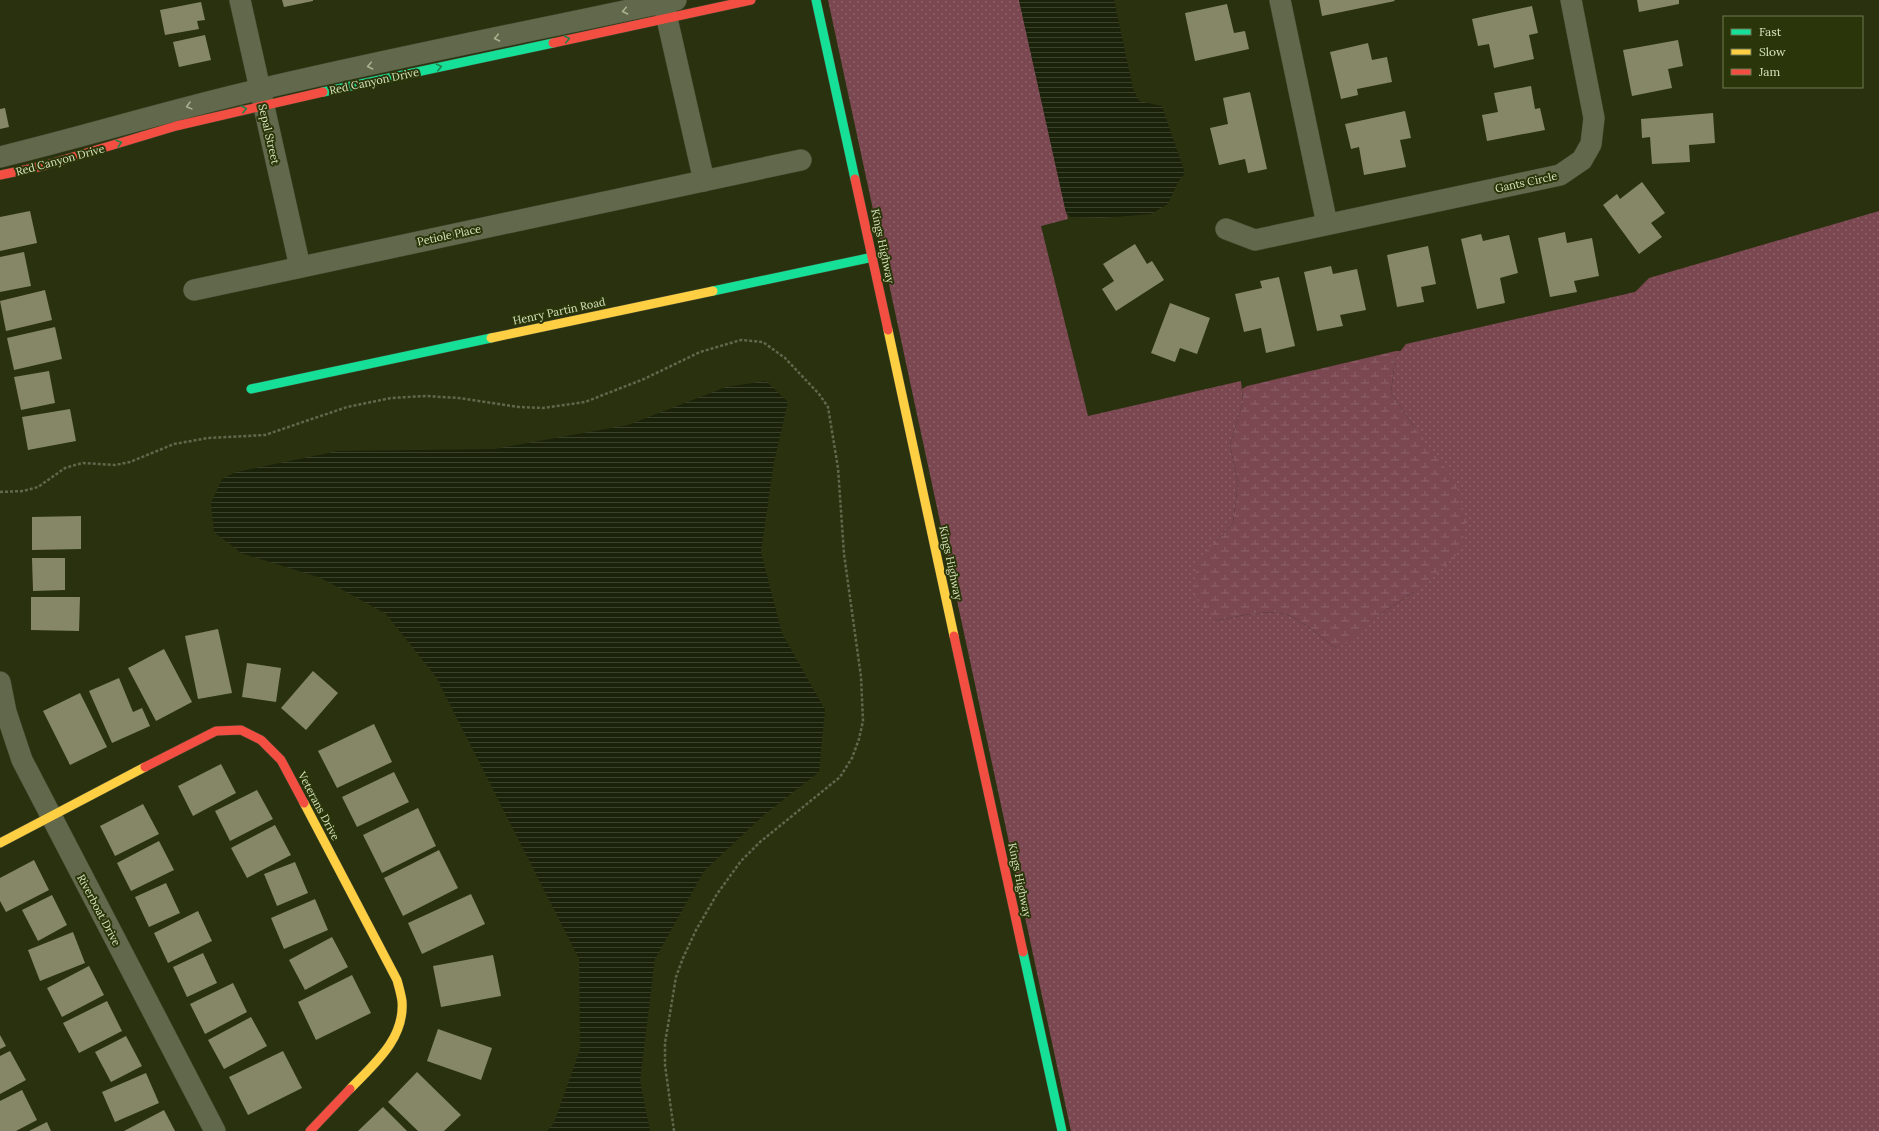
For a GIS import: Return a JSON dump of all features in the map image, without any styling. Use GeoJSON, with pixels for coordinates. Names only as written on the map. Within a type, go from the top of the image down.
{"type":"FeatureCollection","features":[{"type":"Feature","properties":{"kind":"street","name":"Sepal Street"},"geometry":{"type":"LineString","coordinates":[[240,0],[300,267]]}},
{"type":"Feature","properties":{"kind":"street","name":"Red Canyon Drive"},"geometry":{"type":"LineString","coordinates":[[0,157],[190,106],[261,97],[667,6],[751,0]]}},
{"type":"Feature","properties":{"kind":"street","name":"Kings Highway"},"geometry":{"type":"LineString","coordinates":[[816,0],[1062,1131]]}},
{"type":"Feature","properties":{"kind":"street"},"geometry":{"type":"LineString","coordinates":[[1280,0],[1327,224]]}},
{"type":"Feature","properties":{"kind":"street","name":"Gants Circle"},"geometry":{"type":"LineString","coordinates":[[1226,229],[1255,240],[1560,175],[1582,160],[1591,144],[1594,118],[1571,0]]}},
{"type":"Feature","properties":{"kind":"street"},"geometry":{"type":"LineString","coordinates":[[667,6],[704,181]]}},
{"type":"Feature","properties":{"kind":"street","name":"Red Canyon Drive"},"geometry":{"type":"LineString","coordinates":[[0,175],[42,166],[176,126],[261,97]]}},
{"type":"Feature","properties":{"kind":"street","name":"Petiole Place"},"geometry":{"type":"LineString","coordinates":[[194,290],[801,160]]}},
{"type":"Feature","properties":{"kind":"street","name":"Henry Partin Road"},"geometry":{"type":"LineString","coordinates":[[251,389],[873,257]]}},
{"type":"Feature","properties":{"kind":"street","name":"Riverboat Drive"},"geometry":{"type":"LineString","coordinates":[[0,682],[6,712],[22,760],[215,1131]]}},
{"type":"Feature","properties":{"kind":"street","name":"Veterans Drive"},"geometry":{"type":"LineString","coordinates":[[0,843],[182,747],[216,731],[241,730],[261,740],[281,760],[397,980],[402,1000],[402,1016],[398,1032],[385,1052],[310,1131]]}},
{"type":"Feature","properties":{"kind":"path"},"geometry":{"type":"LineString","coordinates":[[0,492],[24,491],[38,487],[65,468],[83,463],[115,465],[130,462],[174,444],[208,438],[265,435],[347,407],[391,398],[426,396],[459,398],[519,407],[543,408],[585,402],[644,379],[700,352],[741,340],[763,342],[785,358],[819,394],[828,407],[838,468],[844,554],[861,677],[863,721],[854,752],[840,777],[760,842],[741,861],[717,894],[696,930],[686,951],[676,977],[665,1044],[665,1065],[674,1131]]}},
{"type":"Feature","properties":{"kind":"green space"},"geometry":{"type":"Polygon","coordinates":[[[828,0],[1019,0],[1068,219],[1041,226],[1088,416],[1241,381],[1243,402],[1230,445],[1238,483],[1233,523],[1216,541],[1214,621],[1267,612],[1285,614],[1303,623],[1336,648],[1382,613],[1414,592],[1416,430],[1391,393],[1395,358],[1406,344],[1635,292],[1649,278],[1879,211],[1879,1131],[1071,1131],[828,0]]]}},
{"type":"Feature","properties":{"kind":"green space"},"geometry":{"type":"Polygon","coordinates":[[[1401,351],[1395,358],[1391,393],[1416,430],[1455,481],[1466,518],[1463,541],[1455,557],[1414,592],[1382,613],[1351,639],[1336,648],[1303,623],[1285,614],[1267,612],[1214,621],[1195,597],[1196,562],[1233,523],[1238,483],[1230,445],[1243,402],[1242,389],[1247,386],[1401,351]]]}},
{"type":"Feature","properties":{"kind":"shaded area"},"geometry":{"type":"Polygon","coordinates":[[[1019,0],[1114,0],[1133,88],[1139,101],[1162,106],[1185,173],[1178,182],[1168,204],[1151,214],[1103,218],[1071,217],[1066,213],[1019,0]]]}},
{"type":"Feature","properties":{"kind":"shaded area"},"geometry":{"type":"Polygon","coordinates":[[[766,381],[788,402],[774,462],[761,552],[782,633],[825,710],[819,772],[764,815],[704,871],[655,959],[640,1081],[650,1131],[547,1131],[554,1123],[580,1049],[579,959],[436,677],[386,614],[321,578],[241,553],[214,532],[211,503],[222,479],[236,472],[338,451],[494,449],[628,425],[726,387],[766,381]]]}},
{"type":"Feature","properties":{"kind":"building"},"geometry":{"type":"Polygon","coordinates":[[[282,0],[313,0],[313,1],[284,7],[282,0]]]}},
{"type":"Feature","properties":{"kind":"building"},"geometry":{"type":"Polygon","coordinates":[[[1319,0],[1394,0],[1395,1],[1322,16],[1319,0]]]}},
{"type":"Feature","properties":{"kind":"building"},"geometry":{"type":"Polygon","coordinates":[[[1637,0],[1679,0],[1679,4],[1639,12],[1637,0]]]}},
{"type":"Feature","properties":{"kind":"building"},"geometry":{"type":"Polygon","coordinates":[[[201,2],[205,20],[197,21],[199,29],[165,35],[160,10],[201,2]]]}},
{"type":"Feature","properties":{"kind":"building"},"geometry":{"type":"Polygon","coordinates":[[[1227,4],[1234,33],[1245,31],[1249,49],[1195,61],[1185,13],[1227,4]]]}},
{"type":"Feature","properties":{"kind":"building"},"geometry":{"type":"Polygon","coordinates":[[[1532,6],[1538,33],[1529,35],[1534,59],[1494,68],[1489,44],[1478,46],[1472,19],[1532,6]]]}},
{"type":"Feature","properties":{"kind":"building"},"geometry":{"type":"Polygon","coordinates":[[[205,35],[211,60],[179,67],[173,42],[205,35]]]}},
{"type":"Feature","properties":{"kind":"building"},"geometry":{"type":"Polygon","coordinates":[[[1678,40],[1683,66],[1668,69],[1672,88],[1632,96],[1623,50],[1678,40]]]}},
{"type":"Feature","properties":{"kind":"building"},"geometry":{"type":"Polygon","coordinates":[[[1368,43],[1372,60],[1387,57],[1392,82],[1357,89],[1358,95],[1341,99],[1330,52],[1368,43]]]}},
{"type":"Feature","properties":{"kind":"building"},"geometry":{"type":"Polygon","coordinates":[[[1531,86],[1535,109],[1540,108],[1545,130],[1487,141],[1482,115],[1498,112],[1494,93],[1531,86]]]}},
{"type":"Feature","properties":{"kind":"building"},"geometry":{"type":"Polygon","coordinates":[[[1250,92],[1267,169],[1248,173],[1245,159],[1219,165],[1210,128],[1228,124],[1223,98],[1250,92]]]}},
{"type":"Feature","properties":{"kind":"building"},"geometry":{"type":"Polygon","coordinates":[[[5,108],[9,127],[0,129],[0,109],[5,108]]]}},
{"type":"Feature","properties":{"kind":"building"},"geometry":{"type":"Polygon","coordinates":[[[1405,111],[1411,138],[1400,140],[1406,167],[1364,175],[1359,147],[1351,149],[1345,124],[1405,111]]]}},
{"type":"Feature","properties":{"kind":"building"},"geometry":{"type":"Polygon","coordinates":[[[1713,113],[1715,143],[1689,145],[1690,162],[1652,164],[1650,137],[1642,138],[1641,119],[1713,113]]]}},
{"type":"Feature","properties":{"kind":"building"},"geometry":{"type":"Polygon","coordinates":[[[1642,182],[1665,213],[1651,223],[1662,237],[1639,254],[1603,205],[1617,194],[1620,199],[1642,182]]]}},
{"type":"Feature","properties":{"kind":"building"},"geometry":{"type":"Polygon","coordinates":[[[30,211],[37,243],[0,251],[0,217],[30,211]]]}},
{"type":"Feature","properties":{"kind":"building"},"geometry":{"type":"Polygon","coordinates":[[[1565,232],[1567,243],[1592,238],[1599,276],[1574,281],[1577,292],[1550,297],[1538,238],[1565,232]]]}},
{"type":"Feature","properties":{"kind":"building"},"geometry":{"type":"Polygon","coordinates":[[[1481,234],[1483,241],[1509,235],[1518,273],[1500,278],[1505,303],[1477,309],[1461,239],[1481,234]]]}},
{"type":"Feature","properties":{"kind":"building"},"geometry":{"type":"Polygon","coordinates":[[[1135,244],[1147,264],[1152,261],[1164,280],[1116,311],[1102,289],[1114,281],[1103,264],[1135,244]]]}},
{"type":"Feature","properties":{"kind":"building"},"geometry":{"type":"Polygon","coordinates":[[[1428,246],[1436,284],[1421,287],[1424,302],[1397,307],[1387,255],[1428,246]]]}},
{"type":"Feature","properties":{"kind":"building"},"geometry":{"type":"Polygon","coordinates":[[[24,252],[31,286],[0,292],[0,257],[24,252]]]}},
{"type":"Feature","properties":{"kind":"building"},"geometry":{"type":"Polygon","coordinates":[[[1331,266],[1333,274],[1357,269],[1366,310],[1340,315],[1343,326],[1317,331],[1304,272],[1331,266]]]}},
{"type":"Feature","properties":{"kind":"building"},"geometry":{"type":"Polygon","coordinates":[[[1279,277],[1295,346],[1266,353],[1261,328],[1244,332],[1235,294],[1262,288],[1260,281],[1279,277]]]}},
{"type":"Feature","properties":{"kind":"building"},"geometry":{"type":"Polygon","coordinates":[[[45,290],[52,320],[6,331],[0,301],[45,290]]]}},
{"type":"Feature","properties":{"kind":"building"},"geometry":{"type":"Polygon","coordinates":[[[1170,303],[1210,318],[1197,354],[1180,348],[1175,362],[1151,353],[1170,303]]]}},
{"type":"Feature","properties":{"kind":"building"},"geometry":{"type":"Polygon","coordinates":[[[55,327],[62,359],[14,370],[7,338],[55,327]]]}},
{"type":"Feature","properties":{"kind":"building"},"geometry":{"type":"Polygon","coordinates":[[[49,371],[55,403],[21,410],[14,377],[49,371]]]}},
{"type":"Feature","properties":{"kind":"building"},"geometry":{"type":"Polygon","coordinates":[[[70,409],[76,441],[28,450],[22,417],[70,409]]]}},
{"type":"Feature","properties":{"kind":"building"},"geometry":{"type":"Polygon","coordinates":[[[81,516],[81,549],[32,550],[32,517],[81,516]]]}},
{"type":"Feature","properties":{"kind":"building"},"geometry":{"type":"Polygon","coordinates":[[[32,558],[65,558],[65,590],[33,591],[32,558]]]}},
{"type":"Feature","properties":{"kind":"building"},"geometry":{"type":"Polygon","coordinates":[[[31,597],[80,597],[79,631],[31,630],[31,597]]]}},
{"type":"Feature","properties":{"kind":"building"},"geometry":{"type":"Polygon","coordinates":[[[218,629],[232,693],[198,699],[185,636],[218,629]]]}},
{"type":"Feature","properties":{"kind":"building"},"geometry":{"type":"Polygon","coordinates":[[[164,649],[192,702],[156,721],[128,668],[164,649]]]}},
{"type":"Feature","properties":{"kind":"building"},"geometry":{"type":"Polygon","coordinates":[[[247,663],[281,668],[276,702],[242,697],[247,663]]]}},
{"type":"Feature","properties":{"kind":"building"},"geometry":{"type":"Polygon","coordinates":[[[313,671],[338,693],[306,730],[281,708],[313,671]]]}},
{"type":"Feature","properties":{"kind":"building"},"geometry":{"type":"Polygon","coordinates":[[[119,678],[133,712],[142,708],[150,726],[112,743],[89,691],[119,678]]]}},
{"type":"Feature","properties":{"kind":"building"},"geometry":{"type":"Polygon","coordinates":[[[80,693],[107,747],[70,765],[43,711],[80,693]]]}},
{"type":"Feature","properties":{"kind":"building"},"geometry":{"type":"Polygon","coordinates":[[[374,724],[392,762],[337,788],[318,751],[374,724]]]}},
{"type":"Feature","properties":{"kind":"building"},"geometry":{"type":"Polygon","coordinates":[[[221,764],[236,793],[193,816],[178,786],[221,764]]]}},
{"type":"Feature","properties":{"kind":"building"},"geometry":{"type":"Polygon","coordinates":[[[394,772],[409,802],[357,827],[342,797],[394,772]]]}},
{"type":"Feature","properties":{"kind":"building"},"geometry":{"type":"Polygon","coordinates":[[[257,790],[273,819],[230,841],[215,811],[257,790]]]}},
{"type":"Feature","properties":{"kind":"building"},"geometry":{"type":"Polygon","coordinates":[[[143,804],[159,834],[115,856],[100,826],[143,804]]]}},
{"type":"Feature","properties":{"kind":"building"},"geometry":{"type":"Polygon","coordinates":[[[418,808],[436,846],[382,873],[363,835],[418,808]]]}},
{"type":"Feature","properties":{"kind":"building"},"geometry":{"type":"Polygon","coordinates":[[[275,825],[291,855],[247,878],[231,848],[275,825]]]}},
{"type":"Feature","properties":{"kind":"building"},"geometry":{"type":"Polygon","coordinates":[[[159,841],[174,870],[131,891],[117,863],[159,841]]]}},
{"type":"Feature","properties":{"kind":"building"},"geometry":{"type":"Polygon","coordinates":[[[439,850],[458,888],[403,916],[384,878],[439,850]]]}},
{"type":"Feature","properties":{"kind":"building"},"geometry":{"type":"Polygon","coordinates":[[[34,860],[49,890],[6,912],[0,901],[0,878],[34,860]]]}},
{"type":"Feature","properties":{"kind":"building"},"geometry":{"type":"Polygon","coordinates":[[[295,862],[308,893],[277,906],[264,874],[295,862]]]}},
{"type":"Feature","properties":{"kind":"building"},"geometry":{"type":"Polygon","coordinates":[[[166,883],[180,913],[149,927],[135,897],[166,883]]]}},
{"type":"Feature","properties":{"kind":"building"},"geometry":{"type":"Polygon","coordinates":[[[471,894],[485,924],[422,954],[408,923],[471,894]]]}},
{"type":"Feature","properties":{"kind":"building"},"geometry":{"type":"Polygon","coordinates":[[[52,895],[67,925],[38,941],[22,910],[52,895]]]}},
{"type":"Feature","properties":{"kind":"building"},"geometry":{"type":"Polygon","coordinates":[[[315,899],[328,930],[284,949],[271,918],[315,899]]]}},
{"type":"Feature","properties":{"kind":"building"},"geometry":{"type":"Polygon","coordinates":[[[198,911],[212,941],[168,963],[154,933],[198,911]]]}},
{"type":"Feature","properties":{"kind":"building"},"geometry":{"type":"Polygon","coordinates":[[[73,932],[85,963],[40,981],[28,950],[73,932]]]}},
{"type":"Feature","properties":{"kind":"building"},"geometry":{"type":"Polygon","coordinates":[[[332,937],[348,967],[305,990],[289,960],[332,937]]]}},
{"type":"Feature","properties":{"kind":"building"},"geometry":{"type":"Polygon","coordinates":[[[203,953],[217,983],[187,997],[173,967],[203,953]]]}},
{"type":"Feature","properties":{"kind":"building"},"geometry":{"type":"Polygon","coordinates":[[[493,955],[501,996],[441,1007],[433,966],[493,955]]]}},
{"type":"Feature","properties":{"kind":"building"},"geometry":{"type":"Polygon","coordinates":[[[89,966],[104,995],[62,1017],[47,988],[89,966]]]}},
{"type":"Feature","properties":{"kind":"building"},"geometry":{"type":"Polygon","coordinates":[[[352,975],[371,1013],[316,1040],[298,1002],[352,975]]]}},
{"type":"Feature","properties":{"kind":"building"},"geometry":{"type":"Polygon","coordinates":[[[233,983],[247,1012],[205,1034],[190,1004],[233,983]]]}},
{"type":"Feature","properties":{"kind":"building"},"geometry":{"type":"Polygon","coordinates":[[[107,1001],[122,1031],[79,1053],[63,1023],[107,1001]]]}},
{"type":"Feature","properties":{"kind":"building"},"geometry":{"type":"Polygon","coordinates":[[[251,1017],[267,1046],[224,1069],[208,1040],[251,1017]]]}},
{"type":"Feature","properties":{"kind":"building"},"geometry":{"type":"Polygon","coordinates":[[[438,1029],[492,1048],[481,1080],[427,1061],[438,1029]]]}},
{"type":"Feature","properties":{"kind":"building"},"geometry":{"type":"Polygon","coordinates":[[[0,1035],[6,1046],[0,1049],[0,1035]]]}},
{"type":"Feature","properties":{"kind":"building"},"geometry":{"type":"Polygon","coordinates":[[[126,1036],[142,1066],[111,1082],[95,1052],[126,1036]]]}},
{"type":"Feature","properties":{"kind":"building"},"geometry":{"type":"Polygon","coordinates":[[[10,1051],[26,1080],[0,1094],[0,1056],[10,1051]]]}},
{"type":"Feature","properties":{"kind":"building"},"geometry":{"type":"Polygon","coordinates":[[[283,1051],[302,1088],[248,1115],[229,1077],[283,1051]]]}},
{"type":"Feature","properties":{"kind":"building"},"geometry":{"type":"Polygon","coordinates":[[[417,1072],[461,1115],[444,1131],[418,1131],[388,1102],[417,1072]]]}},
{"type":"Feature","properties":{"kind":"building"},"geometry":{"type":"Polygon","coordinates":[[[146,1073],[159,1103],[115,1122],[102,1092],[146,1073]]]}},
{"type":"Feature","properties":{"kind":"building"},"geometry":{"type":"Polygon","coordinates":[[[22,1090],[37,1120],[16,1131],[0,1131],[0,1101],[22,1090]]]}},
{"type":"Feature","properties":{"kind":"building"},"geometry":{"type":"Polygon","coordinates":[[[383,1107],[407,1131],[358,1131],[383,1107]]]}},
{"type":"Feature","properties":{"kind":"building"},"geometry":{"type":"Polygon","coordinates":[[[164,1110],[175,1131],[124,1131],[164,1110]]]}},
{"type":"Feature","properties":{"kind":"building"},"geometry":{"type":"Polygon","coordinates":[[[47,1122],[51,1131],[29,1131],[47,1122]]]}},
{"type":"Feature","properties":{"kind":"traffic: fast"},"geometry":{"type":"LineString","coordinates":[[816,0],[855,179]]}},
{"type":"Feature","properties":{"kind":"traffic: fast"},"geometry":{"type":"LineString","coordinates":[[323,92],[553,43]]}},
{"type":"Feature","properties":{"kind":"traffic: fast"},"geometry":{"type":"LineString","coordinates":[[713,291],[873,257]]}},
{"type":"Feature","properties":{"kind":"traffic: fast"},"geometry":{"type":"LineString","coordinates":[[251,389],[491,338]]}},
{"type":"Feature","properties":{"kind":"traffic: fast"},"geometry":{"type":"LineString","coordinates":[[1023,952],[1062,1131]]}},
{"type":"Feature","properties":{"kind":"traffic: slow"},"geometry":{"type":"LineString","coordinates":[[491,338],[713,291]]}},
{"type":"Feature","properties":{"kind":"traffic: slow"},"geometry":{"type":"LineString","coordinates":[[888,330],[954,636]]}},
{"type":"Feature","properties":{"kind":"traffic: slow"},"geometry":{"type":"LineString","coordinates":[[0,843],[145,767]]}},
{"type":"Feature","properties":{"kind":"traffic: slow"},"geometry":{"type":"LineString","coordinates":[[304,803],[397,980],[402,998],[402,1015],[399,1027],[393,1039],[378,1060],[350,1089]]}},
{"type":"Feature","properties":{"kind":"traffic: jam"},"geometry":{"type":"LineString","coordinates":[[553,43],[751,0]]}},
{"type":"Feature","properties":{"kind":"traffic: jam"},"geometry":{"type":"LineString","coordinates":[[0,175],[43,166],[176,126],[323,92]]}},
{"type":"Feature","properties":{"kind":"traffic: jam"},"geometry":{"type":"LineString","coordinates":[[855,179],[888,330]]}},
{"type":"Feature","properties":{"kind":"traffic: jam"},"geometry":{"type":"LineString","coordinates":[[954,636],[1023,952]]}},
{"type":"Feature","properties":{"kind":"traffic: jam"},"geometry":{"type":"LineString","coordinates":[[145,767],[216,731],[241,730],[261,740],[281,760],[304,803]]}},
{"type":"Feature","properties":{"kind":"traffic: jam"},"geometry":{"type":"LineString","coordinates":[[310,1131],[350,1089]]}}]}
